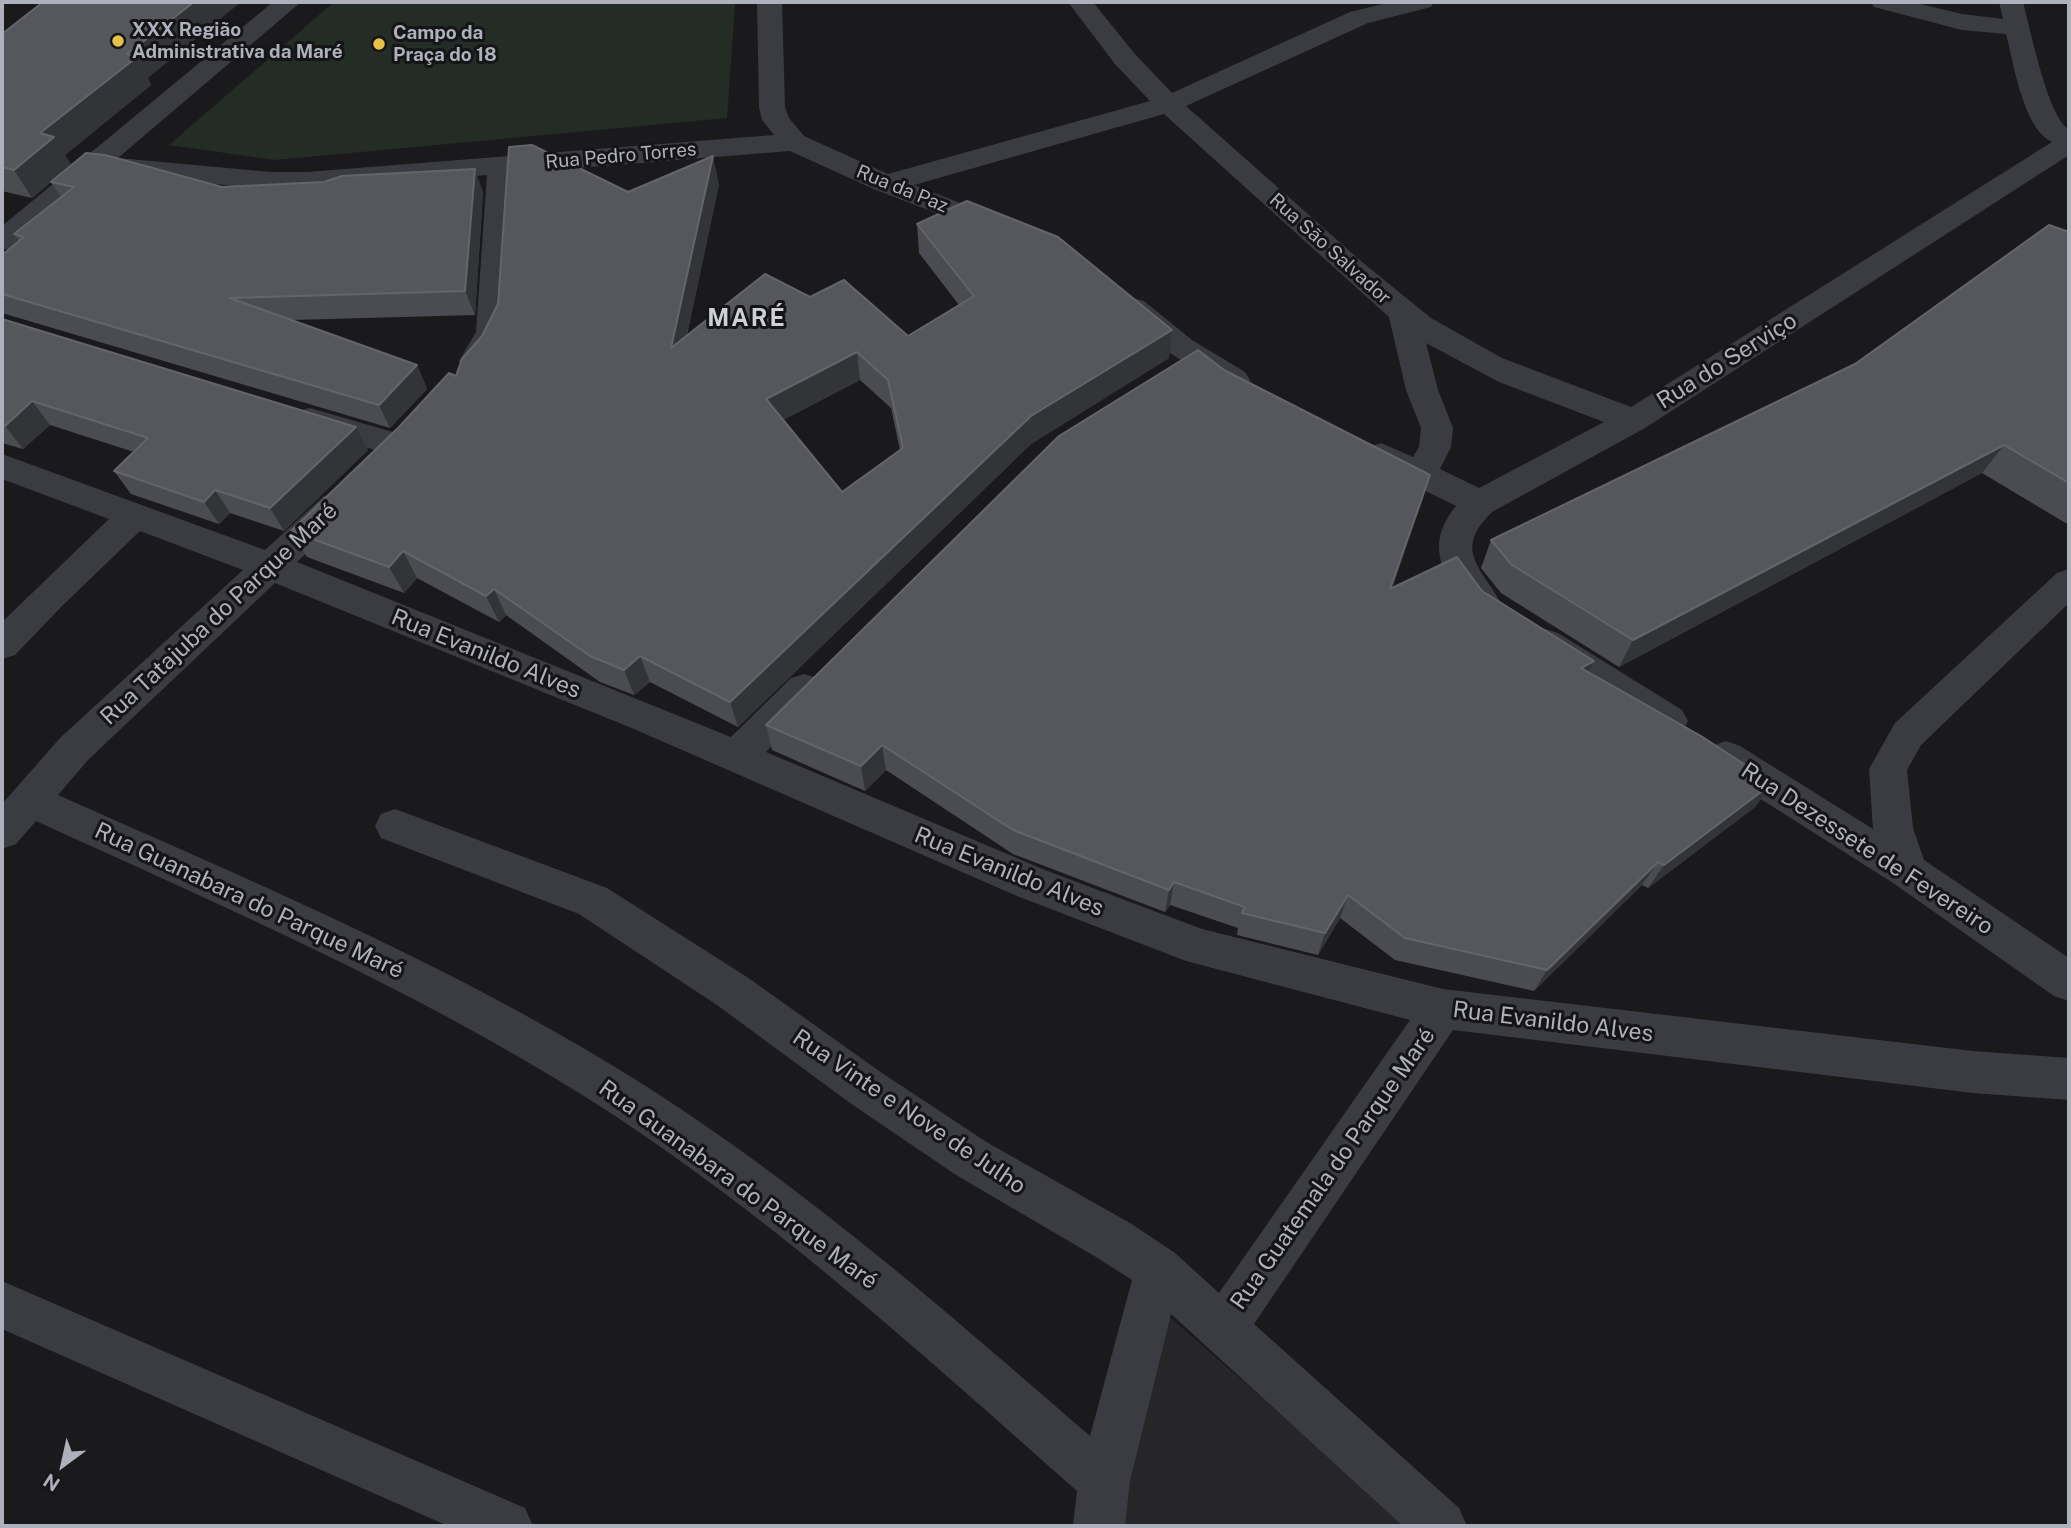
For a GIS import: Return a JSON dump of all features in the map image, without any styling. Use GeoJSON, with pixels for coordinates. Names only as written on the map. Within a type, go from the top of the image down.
{"type":"FeatureCollection","features":[{"type":"Feature","properties":{"kind":"street"},"geometry":{"type":"LineString","coordinates":[[2,241],[288,2]]}},
{"type":"Feature","properties":{"kind":"street"},"geometry":{"type":"LineString","coordinates":[[769,2],[772,107],[776,120],[794,142]]}},
{"type":"Feature","properties":{"kind":"street","name":"Rua São Salvador"},"geometry":{"type":"LineString","coordinates":[[1080,2],[1098,29],[1170,104],[1404,315],[1470,356],[1524,382],[1634,420]]}},
{"type":"Feature","properties":{"kind":"street"},"geometry":{"type":"LineString","coordinates":[[886,184],[1170,104],[1359,17],[1422,2]]}},
{"type":"Feature","properties":{"kind":"street"},"geometry":{"type":"LineString","coordinates":[[1883,2],[1962,22],[2018,28]]}},
{"type":"Feature","properties":{"kind":"street","name":"Rua do Serviço"},"geometry":{"type":"LineString","coordinates":[[1505,618],[1468,589],[1460,572],[1456,541],[1461,524],[1480,503],[1634,420],[2066,140],[2053,132],[2035,97],[2011,2]]}},
{"type":"Feature","properties":{"kind":"street","name":"Rua Pedro Torres"},"geometry":{"type":"LineString","coordinates":[[92,165],[283,181],[794,142]]}},
{"type":"Feature","properties":{"kind":"street","name":"Rua da Paz"},"geometry":{"type":"LineString","coordinates":[[794,142],[886,184],[1022,237]]}},
{"type":"Feature","properties":{"kind":"street"},"geometry":{"type":"LineString","coordinates":[[455,382],[480,356],[491,332],[502,165]]}},
{"type":"Feature","properties":{"kind":"street"},"geometry":{"type":"LineString","coordinates":[[2,201],[37,211]]}},
{"type":"Feature","properties":{"kind":"street"},"geometry":{"type":"LineString","coordinates":[[1108,285],[1156,330],[1185,367],[1257,394]]}},
{"type":"Feature","properties":{"kind":"street"},"geometry":{"type":"LineString","coordinates":[[1404,315],[1422,390],[1437,428],[1435,447],[1421,473]]}},
{"type":"Feature","properties":{"kind":"street","name":"Rua Tatajuba do Parque Maré"},"geometry":{"type":"LineString","coordinates":[[2,832],[74,749],[272,567],[409,433],[279,410]]}},
{"type":"Feature","properties":{"kind":"street"},"geometry":{"type":"LineString","coordinates":[[1349,442],[1421,473],[1480,503]]}},
{"type":"Feature","properties":{"kind":"street","name":"Rua Evanildo Alves"},"geometry":{"type":"LineString","coordinates":[[2,466],[272,567],[736,757],[1031,883],[1201,948],[1443,1009],[1973,1072],[2069,1079]]}},
{"type":"Feature","properties":{"kind":"street"},"geometry":{"type":"LineString","coordinates":[[2,645],[49,596],[133,517]]}},
{"type":"Feature","properties":{"kind":"street"},"geometry":{"type":"LineString","coordinates":[[1907,871],[1893,828],[1888,769],[1908,734],[2069,582]]}},
{"type":"Feature","properties":{"kind":"street","name":"Rua Dezessete de Fevereiro"},"geometry":{"type":"LineString","coordinates":[[1505,618],[1907,871],[2069,982]]}},
{"type":"Feature","properties":{"kind":"street"},"geometry":{"type":"LineString","coordinates":[[736,757],[826,669]]}},
{"type":"Feature","properties":{"kind":"street","name":"Rua Guanabara do Parque Maré"},"geometry":{"type":"LineString","coordinates":[[31,801],[421,980],[526,1037],[662,1124],[797,1222],[929,1327],[1102,1504]]}},
{"type":"Feature","properties":{"kind":"street","name":"Rua Vinte e Nove de Julho"},"geometry":{"type":"LineString","coordinates":[[395,826],[593,901],[732,991],[866,1088],[981,1165],[1113,1240],[1158,1270],[1441,1526]]}},
{"type":"Feature","properties":{"kind":"street","name":"Rua Guatemala do Parque Maré"},"geometry":{"type":"LineString","coordinates":[[1222,1329],[1443,1009]]}},
{"type":"Feature","properties":{"kind":"street"},"geometry":{"type":"LineString","coordinates":[[1102,1504],[1158,1270]]}},
{"type":"Feature","properties":{"kind":"street"},"geometry":{"type":"LineString","coordinates":[[2,1305],[507,1526]]}},
{"type":"Feature","properties":{"kind":"shaded area"},"geometry":{"type":"Polygon","coordinates":[[[334,2],[735,2],[727,118],[275,160],[169,145],[334,2]]]}},
{"type":"Feature","properties":{"kind":"shaded area"},"geometry":{"type":"Polygon","coordinates":[[[1171,1318],[1408,1526],[1124,1526],[1150,1326],[1171,1318]]]}},
{"type":"Feature","properties":{"kind":"building"},"geometry":{"type":"Polygon","coordinates":[[[43,2],[194,2],[127,54],[137,57],[40,133],[54,137],[14,170],[2,167],[2,34],[43,2]]]}},
{"type":"Feature","properties":{"kind":"building"},"geometry":{"type":"Polygon","coordinates":[[[532,145],[628,192],[713,156],[671,348],[765,274],[810,297],[844,280],[908,336],[974,296],[917,224],[967,201],[1058,237],[1172,330],[1031,416],[730,702],[640,656],[624,670],[590,656],[494,589],[486,596],[403,551],[389,567],[291,531],[399,427],[449,373],[456,376],[462,359],[482,336],[498,304],[509,147],[532,145]],[[857,352],[766,399],[842,492],[903,448],[888,380],[857,352]]]}},
{"type":"Feature","properties":{"kind":"building"},"geometry":{"type":"Polygon","coordinates":[[[86,153],[105,155],[222,187],[324,182],[342,176],[475,169],[465,291],[230,298],[417,365],[379,405],[2,294],[2,255],[24,237],[14,234],[74,187],[51,182],[86,153]]]}},
{"type":"Feature","properties":{"kind":"building"},"geometry":{"type":"Polygon","coordinates":[[[2049,225],[2069,232],[2069,483],[2004,445],[1633,640],[1512,565],[1491,540],[1855,364],[2049,225]]]}},
{"type":"Feature","properties":{"kind":"building"},"geometry":{"type":"Polygon","coordinates":[[[2,319],[356,427],[270,508],[215,490],[204,502],[114,471],[148,438],[32,401],[5,426],[2,425],[2,319]]]}},
{"type":"Feature","properties":{"kind":"building"},"geometry":{"type":"Polygon","coordinates":[[[1198,350],[1224,370],[1430,475],[1390,589],[1457,557],[1482,591],[1594,661],[1581,668],[1701,736],[1773,783],[1664,865],[1658,862],[1547,970],[1405,938],[1348,895],[1325,933],[1242,913],[1245,907],[1174,882],[1169,890],[1013,830],[882,745],[861,766],[766,725],[1059,436],[1198,350]]]}},
{"type":"Feature","properties":{"kind":"place","name":"XXX Região Administrativa da Maré"},"geometry":{"type":"Point","coordinates":[118,41]}},
{"type":"Feature","properties":{"kind":"place","name":"Campo da Praça do 18"},"geometry":{"type":"Point","coordinates":[379,44]}},
{"type":"Feature","properties":{"kind":"district","name":"MARÉ"},"geometry":{"type":"Point","coordinates":[747,319]}}]}
